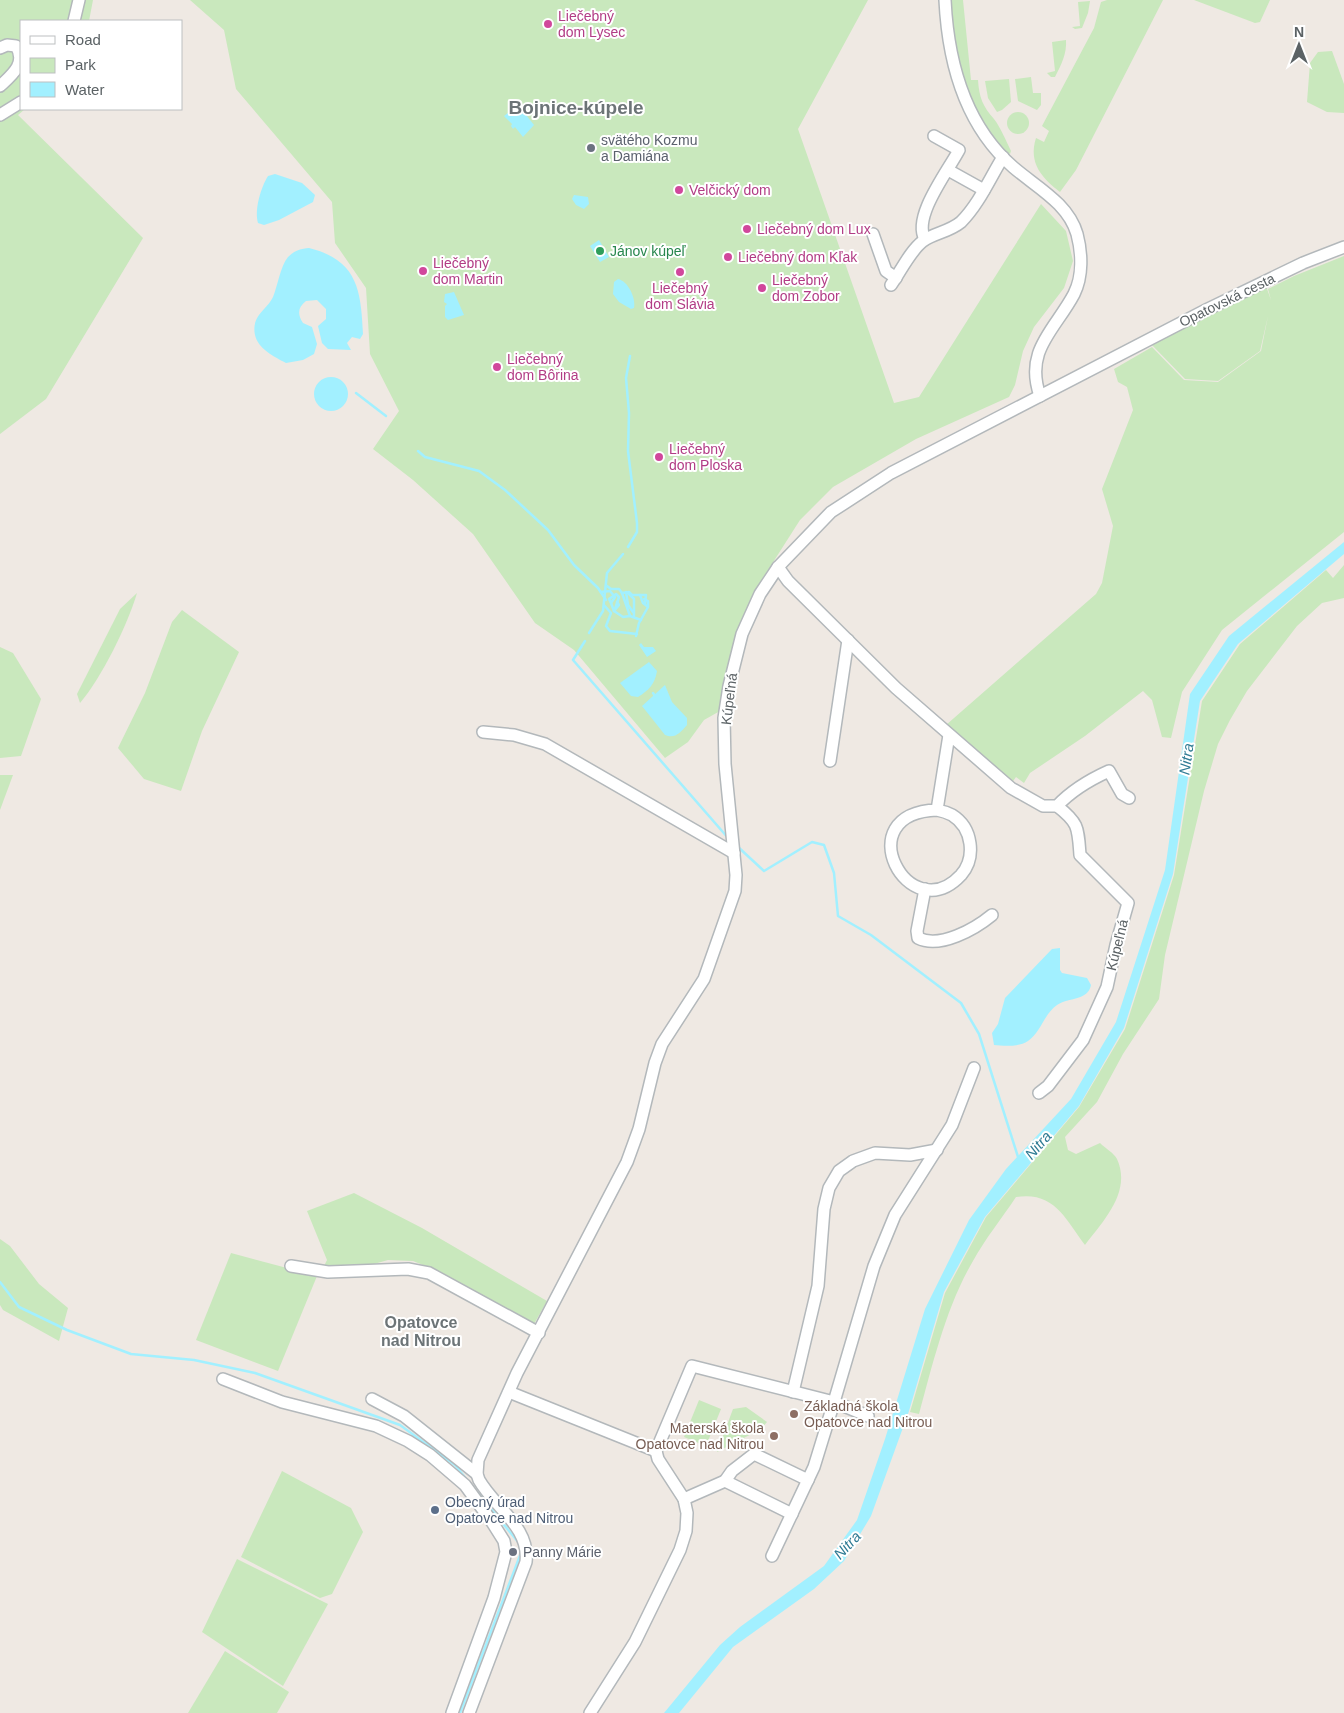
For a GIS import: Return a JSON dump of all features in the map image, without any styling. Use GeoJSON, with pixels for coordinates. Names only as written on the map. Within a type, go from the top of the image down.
{"type":"FeatureCollection","features":[{"type":"Feature","properties":{"kind":"street"},"geometry":{"type":"LineString","coordinates":[[74,20],[79,0]]}},
{"type":"Feature","properties":{"kind":"street"},"geometry":{"type":"LineString","coordinates":[[945,0],[950,50],[959,83],[973,114],[1003,157],[1057,201],[1077,233],[1080,248],[1079,278],[1074,293],[1045,336],[1036,358],[1036,380],[1040,396]]}},
{"type":"Feature","properties":{"kind":"street"},"geometry":{"type":"LineString","coordinates":[[0,48],[7,45],[16,46],[20,52]]}},
{"type":"Feature","properties":{"kind":"street"},"geometry":{"type":"LineString","coordinates":[[0,86],[15,72],[20,61]]}},
{"type":"Feature","properties":{"kind":"street"},"geometry":{"type":"LineString","coordinates":[[0,115],[20,103]]}},
{"type":"Feature","properties":{"kind":"street"},"geometry":{"type":"LineString","coordinates":[[925,240],[922,234],[923,217],[959,150],[934,136]]}},
{"type":"Feature","properties":{"kind":"street"},"geometry":{"type":"LineString","coordinates":[[873,234],[886,271],[894,281],[918,246],[925,240],[943,234],[960,223],[971,210],[1003,157]]}},
{"type":"Feature","properties":{"kind":"street"},"geometry":{"type":"LineString","coordinates":[[948,170],[984,190]]}},
{"type":"Feature","properties":{"kind":"street","name":"Opatovská cesta"},"geometry":{"type":"LineString","coordinates":[[1040,396],[1303,263],[1344,247]]}},
{"type":"Feature","properties":{"kind":"street","name":"Kúpeľná"},"geometry":{"type":"LineString","coordinates":[[471,1480],[478,1460],[509,1392],[627,1162],[639,1129],[655,1063],[662,1044],[704,979],[735,890],[736,875],[724,718],[729,686],[742,634],[771,576],[830,512],[860,491],[891,472],[1040,396]]}},
{"type":"Feature","properties":{"kind":"street"},"geometry":{"type":"LineString","coordinates":[[778,567],[788,581],[896,688],[1011,788],[1042,806],[1057,806],[1075,790],[1108,771],[1122,794],[1128,798]]}},
{"type":"Feature","properties":{"kind":"street"},"geometry":{"type":"LineString","coordinates":[[830,760],[848,640]]}},
{"type":"Feature","properties":{"kind":"street"},"geometry":{"type":"LineString","coordinates":[[483,732],[514,735],[545,744],[734,853]]}},
{"type":"Feature","properties":{"kind":"street"},"geometry":{"type":"LineString","coordinates":[[937,810],[949,735]]}},
{"type":"Feature","properties":{"kind":"street","name":"Kúpeľná"},"geometry":{"type":"LineString","coordinates":[[1038,1093],[1048,1086],[1087,1031],[1107,988],[1128,902],[1080,855],[1079,834],[1074,819],[1057,806]]}},
{"type":"Feature","properties":{"kind":"street"},"geometry":{"type":"LineString","coordinates":[[922,810],[937,810],[952,815],[964,826],[970,840],[971,856],[965,870],[955,882],[941,888],[925,889],[910,884],[898,873],[892,859],[891,843],[897,828],[907,817],[922,810]]}},
{"type":"Feature","properties":{"kind":"street"},"geometry":{"type":"LineString","coordinates":[[925,889],[917,931],[918,938],[924,941],[939,940],[963,934],[977,927],[992,915]]}},
{"type":"Feature","properties":{"kind":"street"},"geometry":{"type":"LineString","coordinates":[[772,1556],[808,1480],[834,1402],[874,1266],[895,1215],[952,1125],[974,1068]]}},
{"type":"Feature","properties":{"kind":"street"},"geometry":{"type":"LineString","coordinates":[[793,1392],[818,1286],[824,1209],[829,1188],[839,1171],[853,1160],[875,1153],[910,1155],[936,1150]]}},
{"type":"Feature","properties":{"kind":"street"},"geometry":{"type":"LineString","coordinates":[[910,1155],[920,1174]]}},
{"type":"Feature","properties":{"kind":"street"},"geometry":{"type":"LineString","coordinates":[[291,1266],[328,1272],[408,1269],[429,1273],[539,1332]]}},
{"type":"Feature","properties":{"kind":"street"},"geometry":{"type":"LineString","coordinates":[[590,1713],[635,1642],[680,1550],[686,1522],[684,1499],[658,1459],[656,1451],[692,1366],[834,1402],[868,1416]]}},
{"type":"Feature","properties":{"kind":"street"},"geometry":{"type":"LineString","coordinates":[[222,1379],[282,1402],[376,1426],[408,1441],[483,1487],[518,1528],[527,1550],[526,1562],[469,1713]]}},
{"type":"Feature","properties":{"kind":"street"},"geometry":{"type":"LineString","coordinates":[[509,1392],[656,1451]]}},
{"type":"Feature","properties":{"kind":"street"},"geometry":{"type":"LineString","coordinates":[[372,1399],[404,1416],[471,1480]]}},
{"type":"Feature","properties":{"kind":"street"},"geometry":{"type":"LineString","coordinates":[[684,1499],[725,1481],[732,1471],[754,1454],[808,1480]]}},
{"type":"Feature","properties":{"kind":"street"},"geometry":{"type":"LineString","coordinates":[[452,1713],[494,1598],[506,1552],[504,1541],[469,1493],[471,1480]]}},
{"type":"Feature","properties":{"kind":"street"},"geometry":{"type":"LineString","coordinates":[[725,1481],[792,1514]]}},
{"type":"Feature","properties":{"kind":"green space"},"geometry":{"type":"Polygon","coordinates":[[[0,0],[93,0],[89,20],[20,20],[20,110],[24,110],[18,115],[143,238],[46,399],[0,434],[0,0]]]}},
{"type":"Feature","properties":{"kind":"green space"},"geometry":{"type":"Polygon","coordinates":[[[190,0],[868,0],[798,129],[894,403],[919,397],[1041,204],[1066,231],[1073,261],[1064,288],[1034,327],[1023,351],[1015,385],[1009,397],[916,439],[833,487],[800,520],[756,589],[730,658],[720,711],[704,720],[688,742],[665,758],[574,650],[535,623],[473,534],[413,480],[373,449],[399,411],[370,354],[366,288],[335,243],[332,202],[236,89],[224,30],[190,0]]]}},
{"type":"Feature","properties":{"kind":"green space"},"geometry":{"type":"Polygon","coordinates":[[[950,0],[963,0],[971,80],[978,80],[982,101],[1001,130],[1011,151],[1010,154],[1002,149],[993,137],[969,94],[959,65],[953,34],[950,0]]]}},
{"type":"Feature","properties":{"kind":"green space"},"geometry":{"type":"Polygon","coordinates":[[[1107,0],[1163,0],[1076,170],[1060,192],[1038,169],[1034,155],[1036,138],[1044,142],[1049,131],[1042,126],[1094,28],[1101,2],[1107,0]]]}},
{"type":"Feature","properties":{"kind":"green space"},"geometry":{"type":"Polygon","coordinates":[[[1194,0],[1270,0],[1260,22],[1255,23],[1194,0]]]}},
{"type":"Feature","properties":{"kind":"green space"},"geometry":{"type":"Polygon","coordinates":[[[1090,1],[1082,28],[1075,29],[1072,27],[1080,26],[1078,2],[1090,1]]]}},
{"type":"Feature","properties":{"kind":"green space"},"geometry":{"type":"Polygon","coordinates":[[[1066,40],[1065,55],[1055,77],[1051,77],[1047,73],[1055,71],[1052,42],[1066,40]]]}},
{"type":"Feature","properties":{"kind":"green space"},"geometry":{"type":"Polygon","coordinates":[[[1332,51],[1344,84],[1344,113],[1327,112],[1307,102],[1310,63],[1318,52],[1332,51]]]}},
{"type":"Feature","properties":{"kind":"green space"},"geometry":{"type":"Polygon","coordinates":[[[1031,77],[1033,93],[1041,93],[1041,105],[1037,110],[1018,101],[1015,79],[1031,77]]]}},
{"type":"Feature","properties":{"kind":"green space"},"geometry":{"type":"Polygon","coordinates":[[[1009,79],[1011,102],[997,112],[988,98],[985,81],[1009,79]]]}},
{"type":"Feature","properties":{"kind":"green space"},"geometry":{"type":"Polygon","coordinates":[[[1018,112],[1026,115],[1029,123],[1026,131],[1018,134],[1010,131],[1007,123],[1010,115],[1018,112]]]}},
{"type":"Feature","properties":{"kind":"green space"},"geometry":{"type":"Polygon","coordinates":[[[1344,256],[1344,532],[1222,630],[1182,692],[1171,738],[1162,737],[1152,700],[1143,691],[1085,736],[1030,773],[1024,783],[1016,777],[1011,784],[946,725],[1096,594],[1102,583],[1113,526],[1102,489],[1133,410],[1127,387],[1118,382],[1114,369],[1152,347],[1184,380],[1218,382],[1261,351],[1268,316],[1260,351],[1218,381],[1185,379],[1151,344],[1266,286],[1271,300],[1268,289],[1294,276],[1344,256]]]}},
{"type":"Feature","properties":{"kind":"green space"},"geometry":{"type":"Polygon","coordinates":[[[1344,565],[1344,598],[1322,603],[1297,626],[1247,691],[1218,744],[1204,791],[1165,955],[1159,999],[1123,1054],[1097,1102],[1065,1137],[1068,1150],[1076,1154],[1100,1143],[1116,1157],[1121,1171],[1121,1183],[1113,1205],[1085,1245],[1064,1216],[1049,1202],[1029,1196],[1016,1197],[973,1261],[955,1297],[935,1355],[919,1414],[910,1412],[945,1293],[986,1217],[1079,1107],[1125,1029],[1174,875],[1202,701],[1240,644],[1326,570],[1333,578],[1344,565]]]}},
{"type":"Feature","properties":{"kind":"green space"},"geometry":{"type":"Polygon","coordinates":[[[137,593],[113,651],[80,703],[77,694],[120,609],[137,593]]]}},
{"type":"Feature","properties":{"kind":"green space"},"geometry":{"type":"Polygon","coordinates":[[[182,610],[239,652],[202,731],[181,791],[144,779],[118,748],[145,693],[172,622],[182,610]]]}},
{"type":"Feature","properties":{"kind":"green space"},"geometry":{"type":"Polygon","coordinates":[[[0,647],[13,653],[41,699],[21,756],[0,758],[0,647]]]}},
{"type":"Feature","properties":{"kind":"green space"},"geometry":{"type":"Polygon","coordinates":[[[0,775],[13,775],[0,810],[0,775]]]}},
{"type":"Feature","properties":{"kind":"green space"},"geometry":{"type":"Polygon","coordinates":[[[354,1193],[422,1228],[547,1301],[534,1324],[467,1290],[466,1286],[438,1271],[413,1261],[388,1260],[367,1266],[323,1268],[327,1260],[307,1211],[354,1193]]]}},
{"type":"Feature","properties":{"kind":"green space"},"geometry":{"type":"Polygon","coordinates":[[[0,1239],[10,1246],[39,1284],[68,1308],[59,1341],[3,1310],[0,1305],[0,1239]]]}},
{"type":"Feature","properties":{"kind":"green space"},"geometry":{"type":"Polygon","coordinates":[[[231,1253],[317,1276],[278,1371],[196,1340],[231,1253]]]}},
{"type":"Feature","properties":{"kind":"green space"},"geometry":{"type":"Polygon","coordinates":[[[699,1400],[721,1409],[706,1446],[684,1437],[699,1400]]]}},
{"type":"Feature","properties":{"kind":"green space"},"geometry":{"type":"Polygon","coordinates":[[[746,1407],[767,1422],[761,1429],[717,1452],[733,1409],[746,1407]]]}},
{"type":"Feature","properties":{"kind":"green space"},"geometry":{"type":"Polygon","coordinates":[[[282,1471],[351,1508],[363,1532],[332,1594],[320,1598],[241,1557],[282,1471]]]}},
{"type":"Feature","properties":{"kind":"green space"},"geometry":{"type":"Polygon","coordinates":[[[237,1559],[328,1604],[283,1686],[202,1632],[237,1559]]]}},
{"type":"Feature","properties":{"kind":"green space"},"geometry":{"type":"Polygon","coordinates":[[[225,1651],[289,1692],[277,1713],[188,1713],[225,1651]]]}},
{"type":"Feature","properties":{"kind":"water"},"geometry":{"type":"Polygon","coordinates":[[[518,105],[534,125],[523,137],[515,127],[513,129],[512,124],[504,116],[518,105]]]}},
{"type":"Feature","properties":{"kind":"water"},"geometry":{"type":"Polygon","coordinates":[[[275,174],[302,183],[315,195],[313,202],[279,220],[264,225],[258,223],[257,218],[259,199],[268,176],[275,174]]]}},
{"type":"Feature","properties":{"kind":"water"},"geometry":{"type":"Polygon","coordinates":[[[574,195],[588,197],[589,204],[584,209],[576,205],[572,199],[574,195]]]}},
{"type":"Feature","properties":{"kind":"water","name":"Jánov kúpeľ"},"geometry":{"type":"Polygon","coordinates":[[[599,240],[609,257],[600,262],[590,246],[599,240]]]}},
{"type":"Feature","properties":{"kind":"water"},"geometry":{"type":"Polygon","coordinates":[[[309,248],[338,260],[354,279],[361,304],[363,334],[360,339],[352,337],[347,343],[351,350],[328,349],[322,343],[318,326],[326,319],[326,309],[317,300],[306,301],[301,306],[299,314],[303,323],[312,327],[317,344],[314,354],[303,360],[286,363],[268,352],[260,344],[255,335],[255,322],[273,297],[285,261],[298,250],[309,248]]]}},
{"type":"Feature","properties":{"kind":"water"},"geometry":{"type":"Polygon","coordinates":[[[618,279],[628,286],[634,300],[634,308],[631,309],[619,302],[613,294],[614,282],[618,279]]]}},
{"type":"Feature","properties":{"kind":"water"},"geometry":{"type":"Polygon","coordinates":[[[454,292],[464,315],[448,320],[445,317],[445,306],[447,304],[444,302],[445,294],[454,292]]]}},
{"type":"Feature","properties":{"kind":"water"},"geometry":{"type":"Polygon","coordinates":[[[331,377],[338,378],[343,382],[347,387],[347,401],[343,406],[338,410],[331,411],[324,410],[319,406],[315,401],[314,394],[315,387],[319,382],[324,378],[331,377]]]}},
{"type":"Feature","properties":{"kind":"water","name":"Nitra"},"geometry":{"type":"Polygon","coordinates":[[[1344,542],[1344,554],[1238,644],[1200,701],[1173,874],[1124,1028],[1079,1106],[985,1217],[944,1292],[909,1411],[871,1516],[844,1561],[814,1589],[733,1647],[679,1713],[664,1713],[720,1645],[740,1627],[824,1566],[857,1520],[885,1439],[925,1309],[969,1220],[1006,1169],[1071,1099],[1116,1022],[1165,870],[1190,694],[1229,636],[1344,542]]]}},
{"type":"Feature","properties":{"kind":"water"},"geometry":{"type":"Polygon","coordinates":[[[641,643],[644,647],[653,647],[656,651],[647,657],[639,645],[641,643]]]}},
{"type":"Feature","properties":{"kind":"water"},"geometry":{"type":"Polygon","coordinates":[[[649,662],[657,671],[653,683],[638,697],[631,696],[620,683],[649,662]]]}},
{"type":"Feature","properties":{"kind":"water"},"geometry":{"type":"Polygon","coordinates":[[[665,685],[672,702],[687,718],[687,725],[675,736],[665,735],[642,706],[665,685]]]}},
{"type":"Feature","properties":{"kind":"water"},"geometry":{"type":"Polygon","coordinates":[[[1060,948],[1060,970],[1062,973],[1087,978],[1091,985],[1089,990],[1082,996],[1057,1005],[1049,1013],[1036,1033],[1025,1043],[1012,1046],[994,1045],[992,1033],[998,1024],[1005,998],[1052,949],[1060,948]]]}},
{"type":"Feature","properties":{"kind":"waterway"},"geometry":{"type":"LineString","coordinates":[[699,306],[701,310]]}},
{"type":"Feature","properties":{"kind":"waterway"},"geometry":{"type":"LineString","coordinates":[[628,547],[637,532],[628,451],[629,413],[626,378],[630,356]]}},
{"type":"Feature","properties":{"kind":"waterway"},"geometry":{"type":"LineString","coordinates":[[356,393],[386,416]]}},
{"type":"Feature","properties":{"kind":"waterway"},"geometry":{"type":"LineString","coordinates":[[418,451],[425,457],[479,471],[505,490],[548,530],[574,565],[598,588],[606,600]]}},
{"type":"Feature","properties":{"kind":"waterway"},"geometry":{"type":"LineString","coordinates":[[589,633],[603,611],[607,573],[623,554]]}},
{"type":"Feature","properties":{"kind":"waterway"},"geometry":{"type":"LineString","coordinates":[[607,586],[611,589],[619,589],[622,593],[629,592],[632,595],[640,595],[643,603],[648,607],[639,623],[636,636]]}},
{"type":"Feature","properties":{"kind":"waterway"},"geometry":{"type":"LineString","coordinates":[[601,592],[610,591],[615,597],[611,603],[614,611]]}},
{"type":"Feature","properties":{"kind":"waterway"},"geometry":{"type":"LineString","coordinates":[[626,592],[628,605],[633,612]]}},
{"type":"Feature","properties":{"kind":"waterway"},"geometry":{"type":"LineString","coordinates":[[622,593],[630,616],[641,620]]}},
{"type":"Feature","properties":{"kind":"waterway"},"geometry":{"type":"LineString","coordinates":[[628,593],[634,599],[634,616]]}},
{"type":"Feature","properties":{"kind":"waterway"},"geometry":{"type":"LineString","coordinates":[[611,603],[609,599],[616,594],[619,597],[615,609]]}},
{"type":"Feature","properties":{"kind":"waterway"},"geometry":{"type":"LineString","coordinates":[[640,595],[646,595],[645,604]]}},
{"type":"Feature","properties":{"kind":"waterway"},"geometry":{"type":"LineString","coordinates":[[644,599],[648,601],[648,607]]}},
{"type":"Feature","properties":{"kind":"waterway"},"geometry":{"type":"LineString","coordinates":[[617,602],[619,605],[614,611],[623,617],[630,616]]}},
{"type":"Feature","properties":{"kind":"waterway"},"geometry":{"type":"LineString","coordinates":[[604,605],[611,613],[606,626],[610,631],[637,634]]}},
{"type":"Feature","properties":{"kind":"waterway"},"geometry":{"type":"LineString","coordinates":[[585,641],[573,660],[729,839]]}},
{"type":"Feature","properties":{"kind":"waterway","name":"Nitra"},"geometry":{"type":"LineString","coordinates":[[737,846],[764,871],[812,842],[824,845],[834,873],[838,916],[871,935],[961,1003],[979,1034],[1019,1160]]}},
{"type":"Feature","properties":{"kind":"waterway"},"geometry":{"type":"LineString","coordinates":[[0,1282],[19,1307],[67,1330],[131,1354],[194,1360],[255,1373],[400,1425],[455,1465],[467,1480]]}},
{"type":"Feature","properties":{"kind":"waterway"},"geometry":{"type":"LineString","coordinates":[[477,1492],[519,1543]]}},
{"type":"Feature","properties":{"kind":"waterway"},"geometry":{"type":"LineString","coordinates":[[460,1713],[521,1553]]}},
{"type":"Feature","properties":{"kind":"place","name":"Liečebný dom Lysec"},"geometry":{"type":"Point","coordinates":[548,24]}},
{"type":"Feature","properties":{"kind":"place","name":"svätého Kozmu a Damiána"},"geometry":{"type":"Point","coordinates":[591,148]}},
{"type":"Feature","properties":{"kind":"place","name":"Velčický dom"},"geometry":{"type":"Point","coordinates":[679,190]}},
{"type":"Feature","properties":{"kind":"place","name":"Liečebný dom Lux"},"geometry":{"type":"Point","coordinates":[747,229]}},
{"type":"Feature","properties":{"kind":"place","name":"Jánov kúpeľ"},"geometry":{"type":"Point","coordinates":[600,251]}},
{"type":"Feature","properties":{"kind":"place","name":"Liečebný dom Kľak"},"geometry":{"type":"Point","coordinates":[728,257]}},
{"type":"Feature","properties":{"kind":"place","name":"Liečebný dom Martin"},"geometry":{"type":"Point","coordinates":[423,271]}},
{"type":"Feature","properties":{"kind":"place","name":"Liečebný dom Slávia"},"geometry":{"type":"Point","coordinates":[680,272]}},
{"type":"Feature","properties":{"kind":"place","name":"Liečebný dom Zobor"},"geometry":{"type":"Point","coordinates":[762,288]}},
{"type":"Feature","properties":{"kind":"place","name":"Liečebný dom Bôrina"},"geometry":{"type":"Point","coordinates":[497,367]}},
{"type":"Feature","properties":{"kind":"place","name":"Liečebný dom Ploska"},"geometry":{"type":"Point","coordinates":[659,457]}},
{"type":"Feature","properties":{"kind":"place","name":"Základná škola Opatovce nad Nitrou"},"geometry":{"type":"Point","coordinates":[794,1414]}},
{"type":"Feature","properties":{"kind":"place","name":"Materská škola Opatovce nad Nitrou"},"geometry":{"type":"Point","coordinates":[774,1436]}},
{"type":"Feature","properties":{"kind":"place","name":"Obecný úrad Opatovce nad Nitrou"},"geometry":{"type":"Point","coordinates":[435,1510]}},
{"type":"Feature","properties":{"kind":"place","name":"Panny Márie"},"geometry":{"type":"Point","coordinates":[513,1552]}},
{"type":"Feature","properties":{"kind":"district","name":"Bojnice-kúpele"},"geometry":{"type":"Point","coordinates":[576,107]}},
{"type":"Feature","properties":{"kind":"district","name":"Opatovce nad Nitrou"},"geometry":{"type":"Point","coordinates":[421,1331]}}]}
